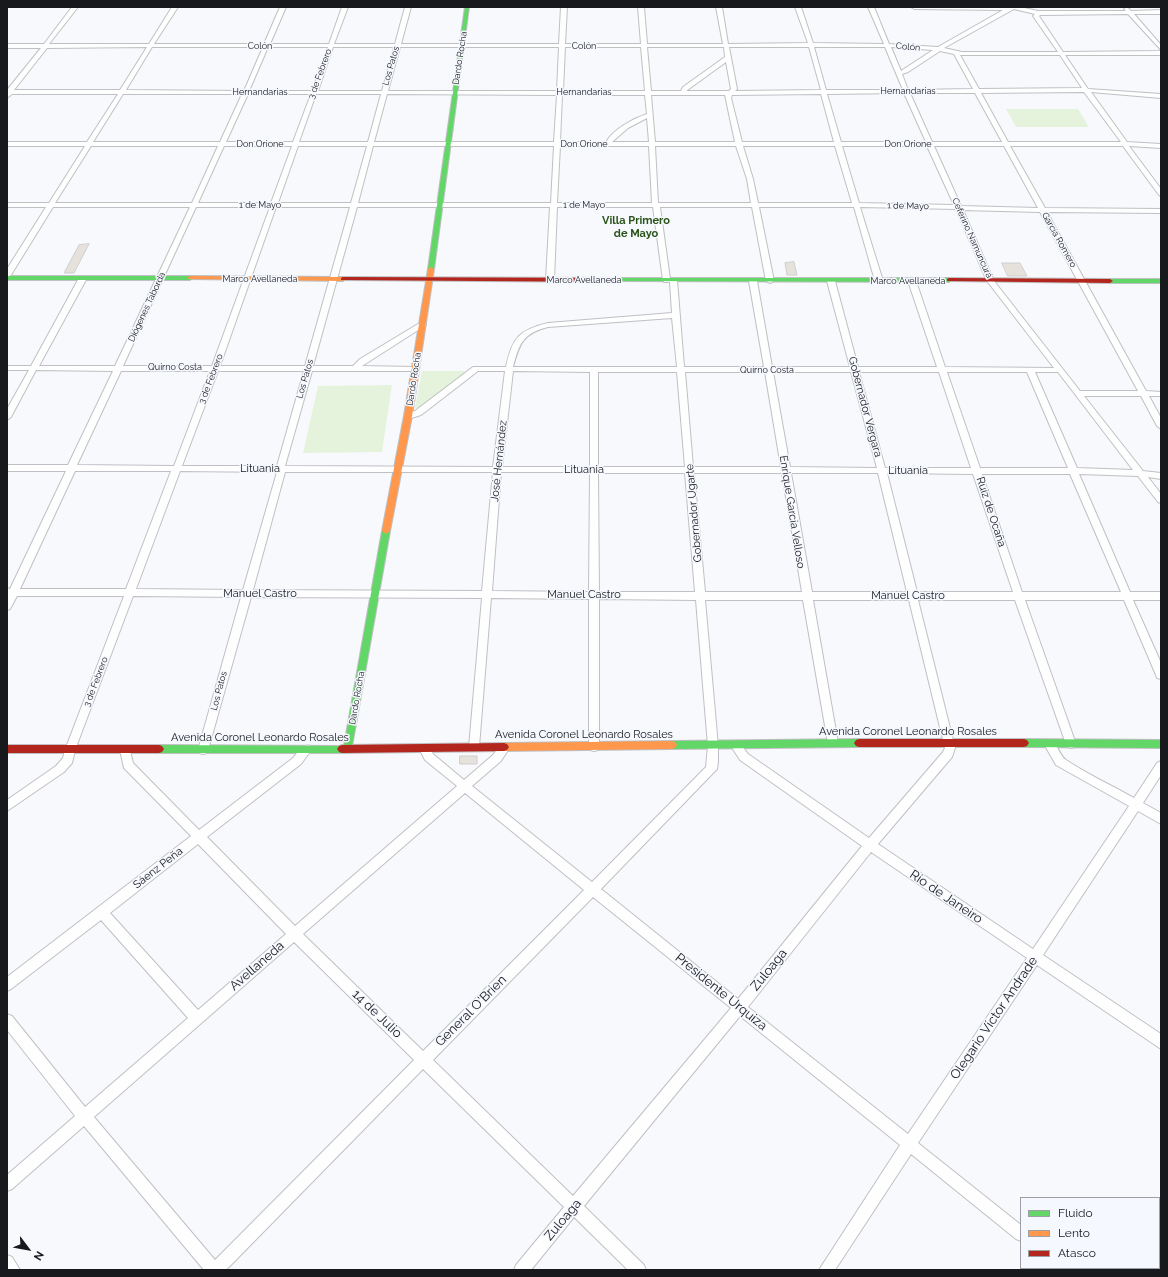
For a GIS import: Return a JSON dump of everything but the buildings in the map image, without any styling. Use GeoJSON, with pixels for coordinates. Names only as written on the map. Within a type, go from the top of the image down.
{"type":"FeatureCollection","features":[{"type":"Feature","properties":{"kind":"street"},"geometry":{"type":"LineString","coordinates":[[8,93],[75,7]]}},
{"type":"Feature","properties":{"kind":"street"},"geometry":{"type":"LineString","coordinates":[[7,275],[175,7]]}},
{"type":"Feature","properties":{"kind":"street","name":"Diógenes Taborda"},"geometry":{"type":"LineString","coordinates":[[7,606],[10,592],[72,469],[246,92],[283,7]]}},
{"type":"Feature","properties":{"kind":"street","name":"3 de Febrero"},"geometry":{"type":"LineString","coordinates":[[7,806],[60,769],[68,760],[70,750],[216,368],[313,92],[345,7]]}},
{"type":"Feature","properties":{"kind":"street","name":"Los Patos"},"geometry":{"type":"LineString","coordinates":[[203,750],[281,474],[281,464],[334,279],[408,7]]}},
{"type":"Feature","properties":{"kind":"street","name":"Dardo Rocha"},"geometry":{"type":"LineString","coordinates":[[348,749],[396,469],[408,416],[416,369],[455,92],[463,46],[467,7]]}},
{"type":"Feature","properties":{"kind":"street"},"geometry":{"type":"LineString","coordinates":[[550,280],[564,7]]}},
{"type":"Feature","properties":{"kind":"street","name":"Gobernador Ugarte"},"geometry":{"type":"LineString","coordinates":[[641,7],[652,144],[655,205],[658,211],[677,315],[680,369],[713,746]]}},
{"type":"Feature","properties":{"kind":"street"},"geometry":{"type":"LineString","coordinates":[[720,7],[734,89],[728,95],[728,98],[739,144],[750,179],[770,281]]}},
{"type":"Feature","properties":{"kind":"street"},"geometry":{"type":"LineString","coordinates":[[798,7],[811,45],[838,144],[880,281]]}},
{"type":"Feature","properties":{"kind":"street","name":"Ceferino Namuncurá"},"geometry":{"type":"LineString","coordinates":[[872,7],[898,74],[991,281],[1058,370],[1079,394],[1161,500]]}},
{"type":"Feature","properties":{"kind":"street"},"geometry":{"type":"LineString","coordinates":[[914,7],[1012,8],[1038,13],[1161,12]]}},
{"type":"Feature","properties":{"kind":"street"},"geometry":{"type":"LineString","coordinates":[[1126,7],[1161,48]]}},
{"type":"Feature","properties":{"kind":"street"},"geometry":{"type":"LineString","coordinates":[[898,74],[906,71],[939,49],[1012,8]]}},
{"type":"Feature","properties":{"kind":"street"},"geometry":{"type":"LineString","coordinates":[[1038,13],[1036,16],[1086,90],[1161,194]]}},
{"type":"Feature","properties":{"kind":"street","name":"Colón"},"geometry":{"type":"LineString","coordinates":[[7,46],[811,45],[888,46],[939,49],[957,54],[1161,53]]}},
{"type":"Feature","properties":{"kind":"street","name":"García Romero"},"geometry":{"type":"LineString","coordinates":[[957,54],[1044,210],[1161,426]]}},
{"type":"Feature","properties":{"kind":"street"},"geometry":{"type":"LineString","coordinates":[[683,92],[685,88],[728,58]]}},
{"type":"Feature","properties":{"kind":"street","name":"Hernandarias"},"geometry":{"type":"LineString","coordinates":[[8,93],[824,92],[1086,90],[1161,96]]}},
{"type":"Feature","properties":{"kind":"street"},"geometry":{"type":"LineString","coordinates":[[608,144],[609,140],[618,132],[649,115]]}},
{"type":"Feature","properties":{"kind":"street","name":"Don Orione"},"geometry":{"type":"LineString","coordinates":[[7,144],[1126,144],[1161,146]]}},
{"type":"Feature","properties":{"kind":"street","name":"1 de Mayo"},"geometry":{"type":"LineString","coordinates":[[7,205],[857,205],[958,207],[970,209],[1161,211]]}},
{"type":"Feature","properties":{"kind":"street","name":"Marco Avellaneda"},"geometry":{"type":"LineString","coordinates":[[7,278],[1161,281]]}},
{"type":"Feature","properties":{"kind":"street"},"geometry":{"type":"LineString","coordinates":[[7,417],[83,278]]}},
{"type":"Feature","properties":{"kind":"street","name":"Enrique García Velloso"},"geometry":{"type":"LineString","coordinates":[[753,281],[832,744]]}},
{"type":"Feature","properties":{"kind":"street","name":"Gobernador Vergara"},"geometry":{"type":"LineString","coordinates":[[831,281],[856,370],[950,742]]}},
{"type":"Feature","properties":{"kind":"street","name":"Ruiz de Ocaña"},"geometry":{"type":"LineString","coordinates":[[912,281],[1019,597],[1071,744]]}},
{"type":"Feature","properties":{"kind":"street","name":"José Hernández"},"geometry":{"type":"LineString","coordinates":[[474,747],[488,595],[497,470],[509,369],[516,343],[540,326],[677,315]]}},
{"type":"Feature","properties":{"kind":"street"},"geometry":{"type":"LineString","coordinates":[[355,369],[363,361],[423,323]]}},
{"type":"Feature","properties":{"kind":"street","name":"Quirno Costa"},"geometry":{"type":"LineString","coordinates":[[7,368],[119,367],[416,369]]}},
{"type":"Feature","properties":{"kind":"street","name":"Quirno Costa"},"geometry":{"type":"LineString","coordinates":[[408,416],[418,413],[476,369],[1058,370]]}},
{"type":"Feature","properties":{"kind":"street"},"geometry":{"type":"LineString","coordinates":[[594,369],[594,747]]}},
{"type":"Feature","properties":{"kind":"street"},"geometry":{"type":"LineString","coordinates":[[1030,370],[1161,675]]}},
{"type":"Feature","properties":{"kind":"street"},"geometry":{"type":"LineString","coordinates":[[1079,394],[1161,394]]}},
{"type":"Feature","properties":{"kind":"street","name":"Lituania"},"geometry":{"type":"LineString","coordinates":[[7,468],[281,470],[1073,471],[1128,472],[1161,476]]}},
{"type":"Feature","properties":{"kind":"street","name":"Manuel Castro"},"geometry":{"type":"LineString","coordinates":[[10,592],[700,596],[1161,596]]}},
{"type":"Feature","properties":{"kind":"street","name":"Avenida Coronel Leonardo Rosales"},"geometry":{"type":"LineString","coordinates":[[7,749],[348,749],[736,746],[950,742],[1161,744]]}},
{"type":"Feature","properties":{"kind":"street","name":"Zuloaga"},"geometry":{"type":"LineString","coordinates":[[521,1270],[740,1007],[870,845],[948,754],[950,742]]}},
{"type":"Feature","properties":{"kind":"street"},"geometry":{"type":"LineString","coordinates":[[1049,744],[1056,758],[1060,762],[1161,819]]}},
{"type":"Feature","properties":{"kind":"street","name":"General O'Brien"},"geometry":{"type":"LineString","coordinates":[[215,1270],[711,769],[713,762],[713,746]]}},
{"type":"Feature","properties":{"kind":"street","name":"Río de Janeiro"},"geometry":{"type":"LineString","coordinates":[[736,746],[744,757],[870,845],[1161,1042]]}},
{"type":"Feature","properties":{"kind":"street","name":"Avellaneda"},"geometry":{"type":"LineString","coordinates":[[7,1184],[496,758],[505,747]]}},
{"type":"Feature","properties":{"kind":"street","name":"Presidente Urquiza"},"geometry":{"type":"LineString","coordinates":[[424,748],[429,757],[464,786],[1020,1233]]}},
{"type":"Feature","properties":{"kind":"street","name":"Sáenz Peña"},"geometry":{"type":"LineString","coordinates":[[7,985],[102,913],[296,761],[307,749]]}},
{"type":"Feature","properties":{"kind":"street","name":"14 de Julio"},"geometry":{"type":"LineString","coordinates":[[125,750],[128,765],[294,934],[639,1270]]}},
{"type":"Feature","properties":{"kind":"street","name":"Olegario Víctor Andrade"},"geometry":{"type":"LineString","coordinates":[[826,1270],[908,1143],[1035,958],[1161,766]]}},
{"type":"Feature","properties":{"kind":"street"},"geometry":{"type":"LineString","coordinates":[[102,913],[197,1018]]}},
{"type":"Feature","properties":{"kind":"street"},"geometry":{"type":"LineString","coordinates":[[7,1020],[84,1116],[215,1270]]}},
{"type":"Feature","properties":{"kind":"street"},"geometry":{"type":"LineString","coordinates":[[7,1262],[13,1270]]}},
{"type":"Feature","properties":{"kind":"green space"},"geometry":{"type":"Polygon","coordinates":[[[1006,109],[1078,109],[1089,127],[1016,127],[1006,109]]]}},
{"type":"Feature","properties":{"kind":"green space"},"geometry":{"type":"Polygon","coordinates":[[[422,371],[464,371],[466,373],[418,408],[415,408],[422,371]]]}},
{"type":"Feature","properties":{"kind":"green space"},"geometry":{"type":"Polygon","coordinates":[[[392,385],[382,452],[303,453],[318,386],[392,385]]]}},
{"type":"Feature","properties":{"kind":"traffic: fast"},"geometry":{"type":"LineString","coordinates":[[431,269],[467,7]]}},
{"type":"Feature","properties":{"kind":"traffic: fast"},"geometry":{"type":"LineString","coordinates":[[7,278],[190,278]]}},
{"type":"Feature","properties":{"kind":"traffic: fast"},"geometry":{"type":"LineString","coordinates":[[618,280],[949,280]]}},
{"type":"Feature","properties":{"kind":"traffic: fast"},"geometry":{"type":"LineString","coordinates":[[1110,281],[1161,281]]}},
{"type":"Feature","properties":{"kind":"traffic: fast"},"geometry":{"type":"LineString","coordinates":[[348,749],[386,531]]}},
{"type":"Feature","properties":{"kind":"traffic: fast"},"geometry":{"type":"LineString","coordinates":[[672,745],[859,743]]}},
{"type":"Feature","properties":{"kind":"traffic: fast"},"geometry":{"type":"LineString","coordinates":[[1024,743],[1161,744]]}},
{"type":"Feature","properties":{"kind":"traffic: fast"},"geometry":{"type":"LineString","coordinates":[[159,749],[342,749]]}},
{"type":"Feature","properties":{"kind":"traffic: slow"},"geometry":{"type":"LineString","coordinates":[[386,531],[408,416],[431,269]]}},
{"type":"Feature","properties":{"kind":"traffic: slow"},"geometry":{"type":"LineString","coordinates":[[190,278],[343,279]]}},
{"type":"Feature","properties":{"kind":"traffic: slow"},"geometry":{"type":"LineString","coordinates":[[504,747],[672,745]]}},
{"type":"Feature","properties":{"kind":"traffic: jam"},"geometry":{"type":"LineString","coordinates":[[343,279],[618,280]]}},
{"type":"Feature","properties":{"kind":"traffic: jam"},"geometry":{"type":"LineString","coordinates":[[949,280],[1110,281]]}},
{"type":"Feature","properties":{"kind":"traffic: jam"},"geometry":{"type":"LineString","coordinates":[[859,743],[1024,743]]}},
{"type":"Feature","properties":{"kind":"traffic: jam"},"geometry":{"type":"LineString","coordinates":[[342,749],[504,747]]}},
{"type":"Feature","properties":{"kind":"traffic: jam"},"geometry":{"type":"LineString","coordinates":[[7,749],[159,749]]}},
{"type":"Feature","properties":{"kind":"district","name":"Villa Primero de Mayo"},"geometry":{"type":"Point","coordinates":[636,227]}}]}
